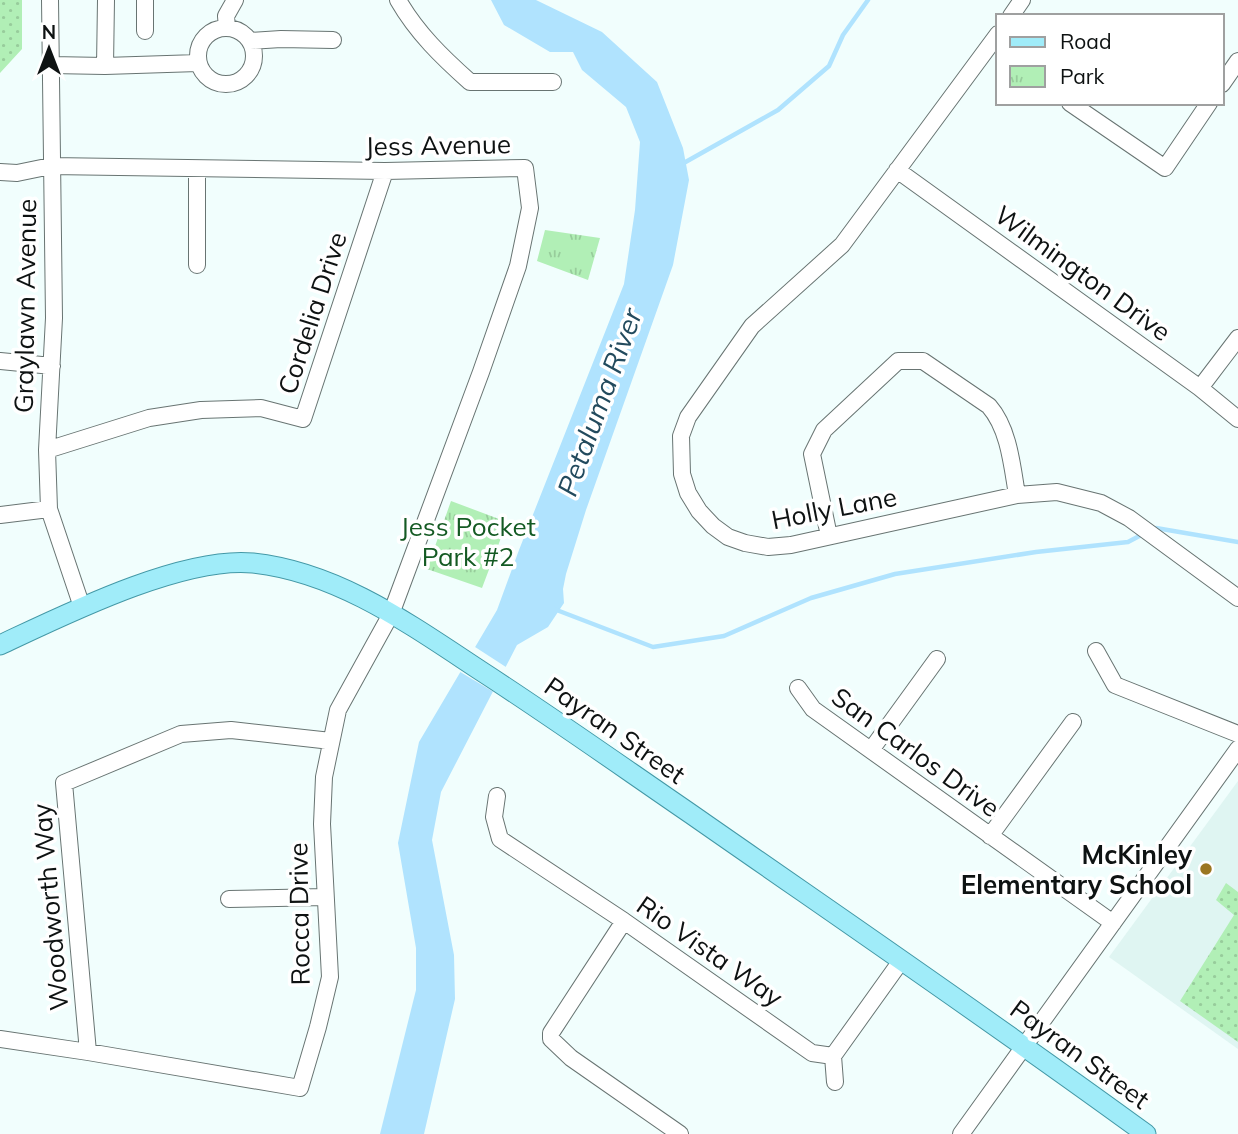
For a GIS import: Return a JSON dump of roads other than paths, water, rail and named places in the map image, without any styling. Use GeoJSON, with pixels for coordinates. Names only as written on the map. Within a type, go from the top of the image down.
{"type":"FeatureCollection","features":[{"type":"Feature","properties":{"kind":"main road","name":"Payran Street"},"geometry":{"type":"LineString","coordinates":[[0,645],[82,607],[202,566],[251,563],[316,576],[391,614],[541,710],[1025,1046],[1146,1134]]}},
{"type":"Feature","properties":{"kind":"street","name":"Graylawn Avenue"},"geometry":{"type":"LineString","coordinates":[[50,0],[52,366],[47,450],[49,509],[82,607]]}},
{"type":"Feature","properties":{"kind":"street"},"geometry":{"type":"LineString","coordinates":[[105,66],[106,0]]}},
{"type":"Feature","properties":{"kind":"street"},"geometry":{"type":"LineString","coordinates":[[145,0],[145,31]]}},
{"type":"Feature","properties":{"kind":"street"},"geometry":{"type":"LineString","coordinates":[[227,28],[226,16],[235,0]]}},
{"type":"Feature","properties":{"kind":"street"},"geometry":{"type":"LineString","coordinates":[[398,0],[434,50],[470,82],[553,82]]}},
{"type":"Feature","properties":{"kind":"street"},"geometry":{"type":"LineString","coordinates":[[227,28],[240,32],[250,41],[254,54],[251,69],[234,83],[218,83],[201,70],[198,48],[212,31],[227,28]]}},
{"type":"Feature","properties":{"kind":"street"},"geometry":{"type":"LineString","coordinates":[[250,41],[333,40]]}},
{"type":"Feature","properties":{"kind":"street","name":"Holly Lane"},"geometry":{"type":"LineString","coordinates":[[993,52],[897,170],[842,245],[752,326],[688,417],[681,436],[682,474],[688,493],[699,511],[728,537],[768,547],[791,545],[1017,495],[1057,492],[1101,503],[1129,518],[1238,598]]}},
{"type":"Feature","properties":{"kind":"street"},"geometry":{"type":"LineString","coordinates":[[1224,81],[1238,61]]}},
{"type":"Feature","properties":{"kind":"street"},"geometry":{"type":"LineString","coordinates":[[51,65],[198,63]]}},
{"type":"Feature","properties":{"kind":"street"},"geometry":{"type":"LineString","coordinates":[[1072,105],[1165,167],[1208,105]]}},
{"type":"Feature","properties":{"kind":"street","name":"Jess Avenue"},"geometry":{"type":"LineString","coordinates":[[0,172],[17,173],[51,166],[385,172],[525,168],[530,208],[514,278],[442,481],[391,614]]}},
{"type":"Feature","properties":{"kind":"street"},"geometry":{"type":"LineString","coordinates":[[197,170],[197,265]]}},
{"type":"Feature","properties":{"kind":"street","name":"Wilmington Drive"},"geometry":{"type":"LineString","coordinates":[[897,170],[1200,388],[1238,419]]}},
{"type":"Feature","properties":{"kind":"street","name":"Cordelia Drive"},"geometry":{"type":"LineString","coordinates":[[47,450],[149,418],[201,410],[261,408],[303,419],[385,172]]}},
{"type":"Feature","properties":{"kind":"street"},"geometry":{"type":"LineString","coordinates":[[1200,388],[1238,338]]}},
{"type":"Feature","properties":{"kind":"street"},"geometry":{"type":"LineString","coordinates":[[0,361],[52,366]]}},
{"type":"Feature","properties":{"kind":"street"},"geometry":{"type":"LineString","coordinates":[[829,536],[812,454],[824,430],[898,361],[923,361],[989,406],[997,415],[1006,439],[1017,495]]}},
{"type":"Feature","properties":{"kind":"street"},"geometry":{"type":"LineString","coordinates":[[0,515],[49,509]]}},
{"type":"Feature","properties":{"kind":"street","name":"Rocca Drive"},"geometry":{"type":"LineString","coordinates":[[0,1039],[300,1088],[330,978],[322,824],[324,777],[338,710],[391,614]]}},
{"type":"Feature","properties":{"kind":"street"},"geometry":{"type":"LineString","coordinates":[[1096,651],[1115,685],[1238,734]]}},
{"type":"Feature","properties":{"kind":"street"},"geometry":{"type":"LineString","coordinates":[[871,750],[937,659]]}},
{"type":"Feature","properties":{"kind":"street","name":"San Carlos Drive"},"geometry":{"type":"LineString","coordinates":[[798,688],[813,709],[1113,923]]}},
{"type":"Feature","properties":{"kind":"street"},"geometry":{"type":"LineString","coordinates":[[990,835],[1073,722]]}},
{"type":"Feature","properties":{"kind":"street","name":"Woodworth Way"},"geometry":{"type":"LineString","coordinates":[[88,1052],[64,783],[181,734],[232,730],[331,741]]}},
{"type":"Feature","properties":{"kind":"street"},"geometry":{"type":"LineString","coordinates":[[961,1134],[1238,749]]}},
{"type":"Feature","properties":{"kind":"street","name":"Rio Vista Way"},"geometry":{"type":"LineString","coordinates":[[497,796],[494,817],[500,839],[624,921],[811,1053],[833,1056]]}},
{"type":"Feature","properties":{"kind":"street"},"geometry":{"type":"LineString","coordinates":[[229,899],[325,897]]}},
{"type":"Feature","properties":{"kind":"street"},"geometry":{"type":"LineString","coordinates":[[624,921],[551,1033],[551,1040],[570,1058],[680,1134]]}},
{"type":"Feature","properties":{"kind":"street"},"geometry":{"type":"LineString","coordinates":[[835,1082],[833,1056],[901,961]]}},
{"type":"Feature","properties":{"kind":"water","name":"Petaluma River"},"geometry":{"type":"Polygon","coordinates":[[[491,0],[536,0],[602,32],[657,82],[683,148],[689,180],[673,265],[586,510],[566,574],[564,603],[548,627],[517,645],[441,792],[432,840],[454,955],[455,999],[424,1134],[380,1134],[416,990],[416,948],[398,843],[419,742],[497,610],[624,284],[635,210],[640,142],[626,107],[582,70],[573,52],[550,52],[504,25],[491,0]]]}},
{"type":"Feature","properties":{"kind":"waterway"},"geometry":{"type":"LineString","coordinates":[[682,164],[778,110],[829,66],[843,35],[868,0]]}},
{"type":"Feature","properties":{"kind":"waterway"},"geometry":{"type":"LineString","coordinates":[[1153,530],[1156,528],[1238,542]]}},
{"type":"Feature","properties":{"kind":"waterway"},"geometry":{"type":"LineString","coordinates":[[554,609],[653,647],[724,636],[811,598],[895,574],[1036,552],[1128,542],[1145,533]]}},
{"type":"Feature","properties":{"kind":"place","name":"McKinley Elementary School"},"geometry":{"type":"Point","coordinates":[1206,869]}},
{"type":"Feature","properties":{"kind":"park label","name":"Jess Pocket Park #2"},"geometry":{"type":"Point","coordinates":[468,541]}}]}
